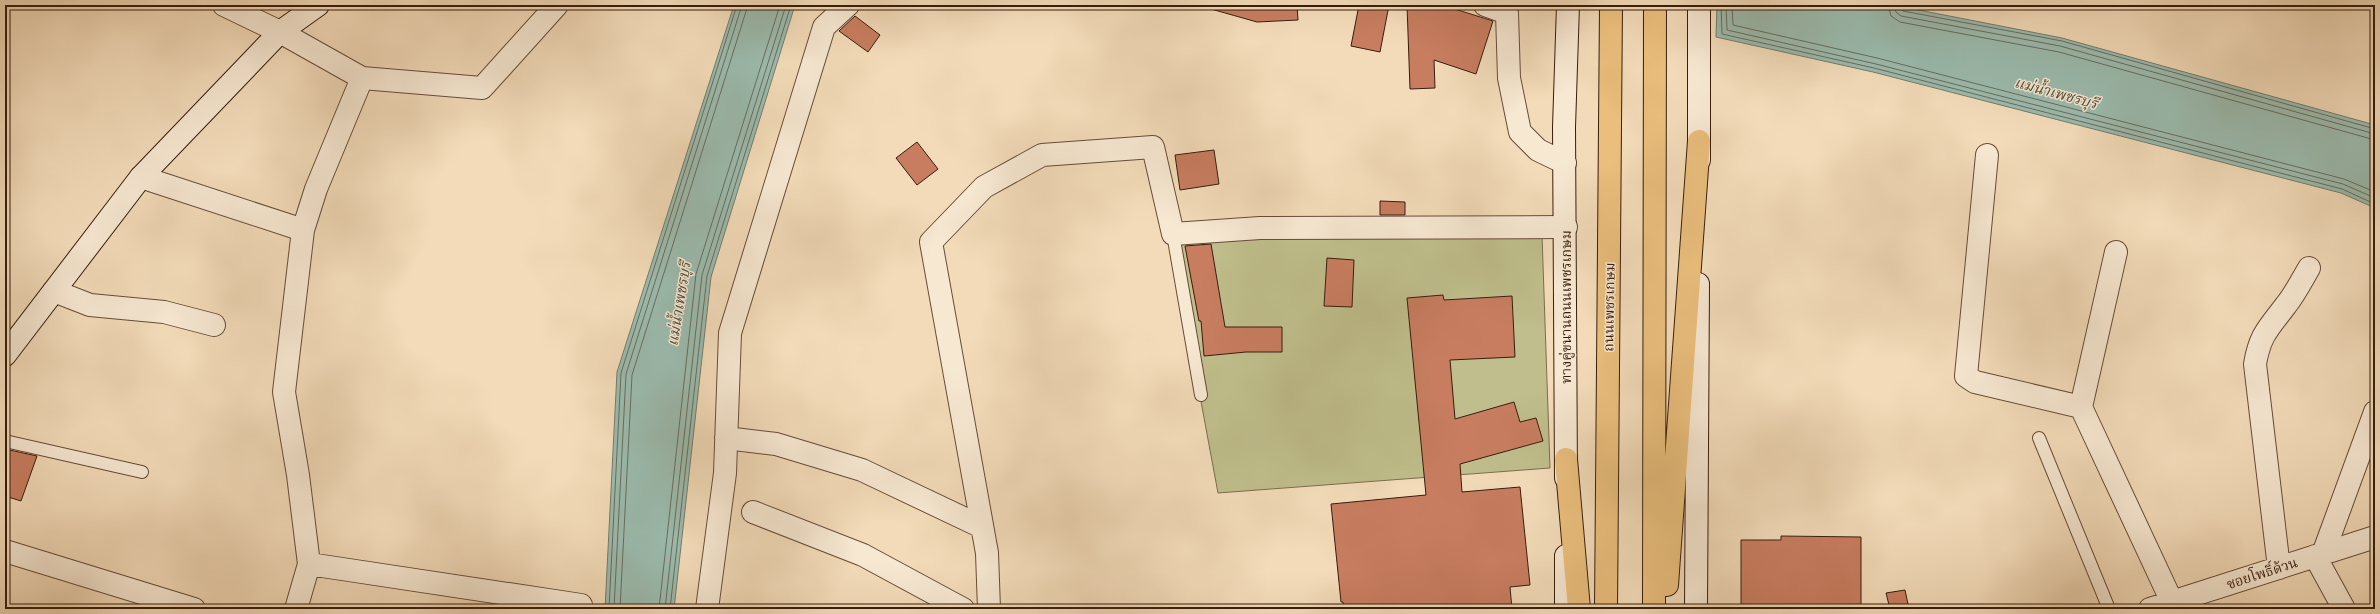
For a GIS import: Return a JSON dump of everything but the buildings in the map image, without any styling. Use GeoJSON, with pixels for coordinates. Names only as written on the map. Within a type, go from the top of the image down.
{"type":"FeatureCollection","features":[{"type":"Feature","properties":{"kind":"highway","name":"ถนนเพชรเกษม"},"geometry":{"type":"LineString","coordinates":[[1606,609],[1612,46],[1611,5]]}},
{"type":"Feature","properties":{"kind":"highway"},"geometry":{"type":"LineString","coordinates":[[1654,609],[1655,5]]}},
{"type":"Feature","properties":{"kind":"highway"},"geometry":{"type":"LineString","coordinates":[[1666,609],[1699,141]]}},
{"type":"Feature","properties":{"kind":"highway"},"geometry":{"type":"LineString","coordinates":[[1566,459],[1579,609]]}},
{"type":"Feature","properties":{"kind":"street"},"geometry":{"type":"LineString","coordinates":[[224,5],[280,32],[362,78],[482,88],[557,5]]}},
{"type":"Feature","properties":{"kind":"street"},"geometry":{"type":"LineString","coordinates":[[5,355],[141,177],[280,32],[318,5]]}},
{"type":"Feature","properties":{"kind":"street"},"geometry":{"type":"LineString","coordinates":[[707,609],[725,473],[730,333],[824,27],[848,5]]}},
{"type":"Feature","properties":{"kind":"street"},"geometry":{"type":"LineString","coordinates":[[1485,5],[1507,13],[1509,78],[1520,132],[1538,150],[1565,162]]}},
{"type":"Feature","properties":{"kind":"street","name":"ทางคู่ขนานถนนเพชรเกษม"},"geometry":{"type":"LineString","coordinates":[[1566,609],[1565,162],[1568,5]]}},
{"type":"Feature","properties":{"kind":"street"},"geometry":{"type":"LineString","coordinates":[[1696,609],[1699,5]]}},
{"type":"Feature","properties":{"kind":"street"},"geometry":{"type":"LineString","coordinates":[[296,609],[309,564],[298,475],[284,392],[302,230],[316,189],[362,78]]}},
{"type":"Feature","properties":{"kind":"street"},"geometry":{"type":"LineString","coordinates":[[989,609],[987,553],[931,242],[984,187],[1042,156],[1153,147],[1173,234],[1260,228],[1566,227]]}},
{"type":"Feature","properties":{"kind":"street"},"geometry":{"type":"LineString","coordinates":[[1987,155],[1966,376],[1975,382],[2081,407]]}},
{"type":"Feature","properties":{"kind":"street"},"geometry":{"type":"LineString","coordinates":[[141,177],[302,230]]}},
{"type":"Feature","properties":{"kind":"street"},"geometry":{"type":"LineString","coordinates":[[2116,252],[2081,407],[2172,602]]}},
{"type":"Feature","properties":{"kind":"street"},"geometry":{"type":"LineString","coordinates":[[2279,568],[2255,364],[2258,345],[2268,326],[2287,304],[2309,268]]}},
{"type":"Feature","properties":{"kind":"street"},"geometry":{"type":"LineString","coordinates":[[54,291],[90,305],[164,312],[214,325]]}},
{"type":"Feature","properties":{"kind":"street"},"geometry":{"type":"LineString","coordinates":[[2344,609],[2319,555],[2375,412]]}},
{"type":"Feature","properties":{"kind":"street"},"geometry":{"type":"LineString","coordinates":[[726,438],[776,444],[862,470],[982,527]]}},
{"type":"Feature","properties":{"kind":"street"},"geometry":{"type":"LineString","coordinates":[[754,512],[863,555],[963,609]]}},
{"type":"Feature","properties":{"kind":"street","name":"ซอยโพธิ์ด้วน"},"geometry":{"type":"LineString","coordinates":[[2150,609],[2375,537]]}},
{"type":"Feature","properties":{"kind":"street"},"geometry":{"type":"LineString","coordinates":[[5,551],[194,609]]}},
{"type":"Feature","properties":{"kind":"street"},"geometry":{"type":"LineString","coordinates":[[309,564],[580,605]]}},
{"type":"Feature","properties":{"kind":"lane"},"geometry":{"type":"LineString","coordinates":[[1173,234],[1201,395]]}},
{"type":"Feature","properties":{"kind":"lane"},"geometry":{"type":"LineString","coordinates":[[2039,438],[2109,609]]}},
{"type":"Feature","properties":{"kind":"lane"},"geometry":{"type":"LineString","coordinates":[[5,441],[142,472]]}},
{"type":"Feature","properties":{"kind":"shaded area"},"geometry":{"type":"Polygon","coordinates":[[[1168,224],[1542,235],[1550,468],[1218,493],[1168,224]]]}},
{"type":"Feature","properties":{"kind":"water","name":"แม่น้ำเพชรบุรี"},"geometry":{"type":"Polygon","coordinates":[[[734,5],[795,5],[711,277],[674,609],[605,609],[617,372],[734,5]]]}},
{"type":"Feature","properties":{"kind":"water","name":"แม่น้ำเพชรบุรี"},"geometry":{"type":"Polygon","coordinates":[[[1717,5],[1893,5],[2062,38],[2375,125],[2375,208],[2341,193],[1873,72],[1716,37],[1717,5]]]}}]}
